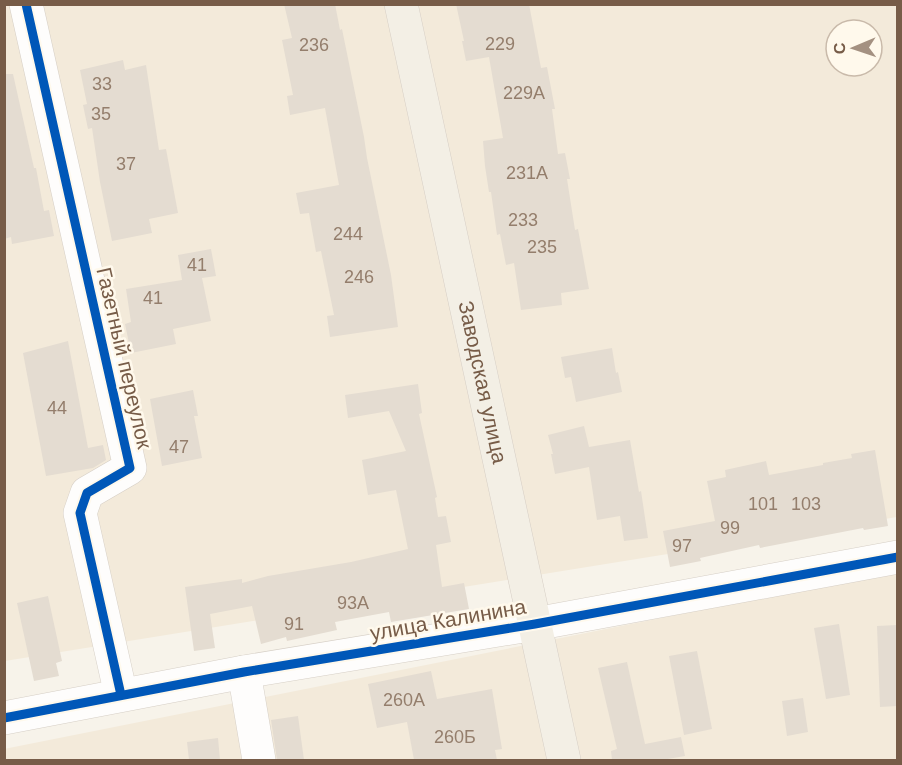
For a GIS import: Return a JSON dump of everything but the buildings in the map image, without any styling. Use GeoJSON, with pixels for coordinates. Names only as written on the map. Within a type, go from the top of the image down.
{"type":"FeatureCollection","features":[{"type":"Feature","properties":{"kind":"main road","name":"Заводская улица"},"geometry":{"type":"LineString","coordinates":[[401,4],[564,760]]}},
{"type":"Feature","properties":{"kind":"street","name":"Газетный переулок"},"geometry":{"type":"LineString","coordinates":[[26,4],[130,468],[87,493],[80,513],[121,695]]}},
{"type":"Feature","properties":{"kind":"street","name":"улица Калинина"},"geometry":{"type":"LineString","coordinates":[[4,718],[244,672],[535,624],[897,557]]}},
{"type":"Feature","properties":{"kind":"street"},"geometry":{"type":"LineString","coordinates":[[244,672],[259,760]]}},
{"type":"Feature","properties":{"kind":"shaded area"},"geometry":{"type":"Polygon","coordinates":[[[5,5],[897,5],[897,517],[5,661],[5,5]]]}},
{"type":"Feature","properties":{"kind":"shaded area"},"geometry":{"type":"Polygon","coordinates":[[[897,571],[897,760],[5,760],[4,749],[897,571]]]}},
{"type":"Feature","properties":{"kind":"cycle path"},"geometry":{"type":"LineString","coordinates":[[26,4],[130,468],[87,493],[80,513],[121,695]]}},
{"type":"Feature","properties":{"kind":"cycle path"},"geometry":{"type":"LineString","coordinates":[[4,718],[244,672],[535,624],[898,557]]}}]}
